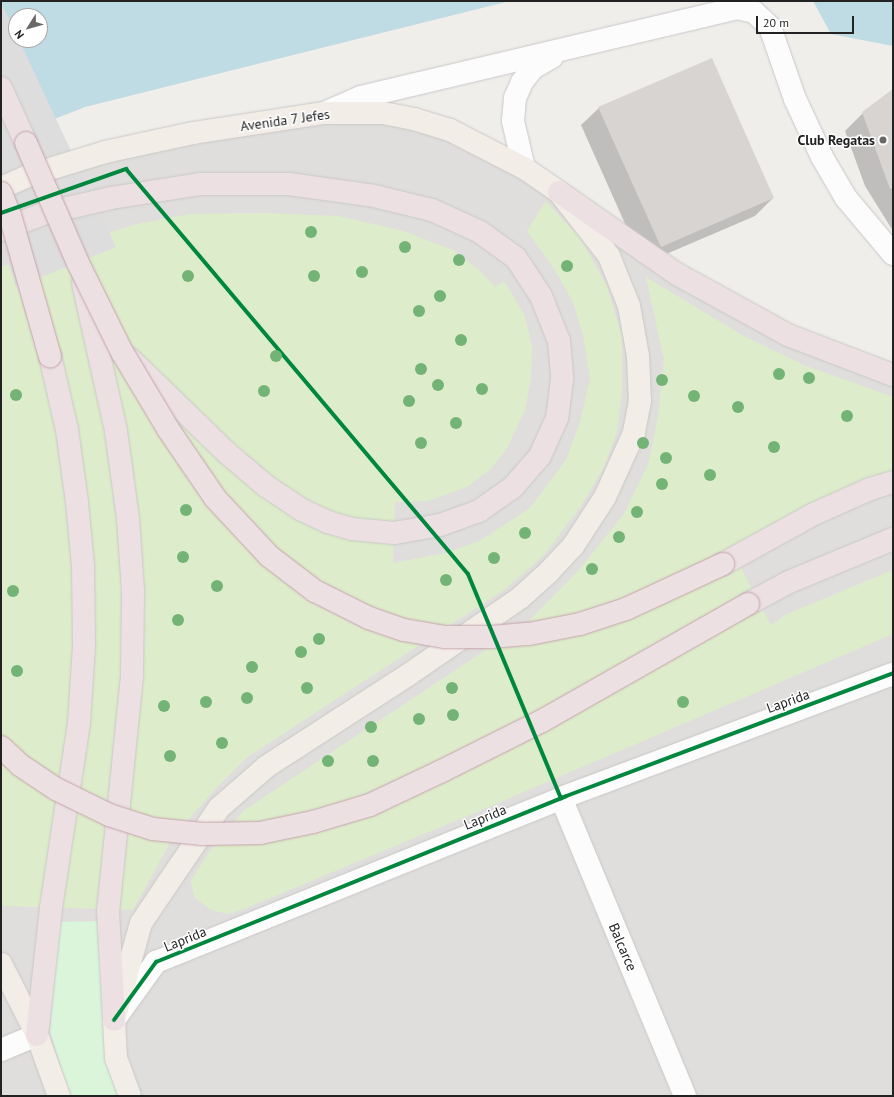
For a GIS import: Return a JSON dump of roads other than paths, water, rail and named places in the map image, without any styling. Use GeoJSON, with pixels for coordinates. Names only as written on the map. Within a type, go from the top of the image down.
{"type":"FeatureCollection","features":[{"type":"Feature","properties":{"kind":"highway"},"geometry":{"type":"LineString","coordinates":[[1,88],[78,263],[122,352],[168,429],[215,498],[263,550],[315,591],[369,618],[404,630],[445,637],[529,634],[580,624],[626,609],[723,564],[814,514],[870,489],[893,482]]}},
{"type":"Feature","properties":{"kind":"highway"},"geometry":{"type":"LineString","coordinates":[[1,230],[46,213],[132,194],[200,184],[289,184],[374,196],[432,210],[480,232],[516,258],[541,296],[559,341],[562,379],[557,418],[540,456],[513,487],[479,511],[440,525],[394,533],[352,529],[328,522],[296,506],[266,486],[226,452],[122,352]]}},
{"type":"Feature","properties":{"kind":"highway"},"geometry":{"type":"LineString","coordinates":[[559,192],[629,243],[710,292],[788,334],[893,375]]}},
{"type":"Feature","properties":{"kind":"highway"},"geometry":{"type":"LineString","coordinates":[[1,194],[10,215],[32,290],[67,430],[83,566],[84,645],[79,723],[51,908],[37,1035]]}},
{"type":"Feature","properties":{"kind":"highway"},"geometry":{"type":"LineString","coordinates":[[78,263],[116,431],[128,519],[133,591],[131,692],[108,911],[114,1020]]}},
{"type":"Feature","properties":{"kind":"highway"},"geometry":{"type":"LineString","coordinates":[[1,747],[20,765],[56,789],[108,815],[154,829],[203,834],[260,833],[313,822],[370,805],[434,775],[542,721],[788,582],[893,539]]}},
{"type":"Feature","properties":{"kind":"main road","name":"Avenida 7 Jefes"},"geometry":{"type":"LineString","coordinates":[[1,188],[30,175],[105,152],[193,133],[324,112],[383,113],[414,119],[450,130],[524,168],[559,192],[609,256],[629,306],[638,356],[640,401],[634,433],[605,497],[573,546],[550,571],[520,598],[408,676],[266,767],[219,808],[141,922],[114,1020],[116,1058],[130,1096]]}},
{"type":"Feature","properties":{"kind":"main road"},"geometry":{"type":"LineString","coordinates":[[1,964],[37,1035],[59,1096]]}},
{"type":"Feature","properties":{"kind":"street"},"geometry":{"type":"LineString","coordinates":[[324,112],[361,97],[737,8],[754,12],[770,27],[795,99],[822,157],[846,198],[893,254]]}},
{"type":"Feature","properties":{"kind":"street"},"geometry":{"type":"LineString","coordinates":[[524,168],[513,121],[515,98],[522,82],[533,68],[564,50]]}},
{"type":"Feature","properties":{"kind":"street","name":"Laprida"},"geometry":{"type":"LineString","coordinates":[[114,1020],[156,962],[561,798],[893,674]]}},
{"type":"Feature","properties":{"kind":"street","name":"Balcarce"},"geometry":{"type":"LineString","coordinates":[[561,798],[685,1096]]}},
{"type":"Feature","properties":{"kind":"street"},"geometry":{"type":"LineString","coordinates":[[1,1050],[37,1035]]}},
{"type":"Feature","properties":{"kind":"water"},"geometry":{"type":"Polygon","coordinates":[[[1,1],[510,1],[85,107],[1,140],[1,1]]]}},
{"type":"Feature","properties":{"kind":"water"},"geometry":{"type":"Polygon","coordinates":[[[813,1],[893,1],[893,46],[831,34],[813,1]]]}},
{"type":"Feature","properties":{"kind":"place","name":"Club Regatas"},"geometry":{"type":"Point","coordinates":[883,140]}}]}
